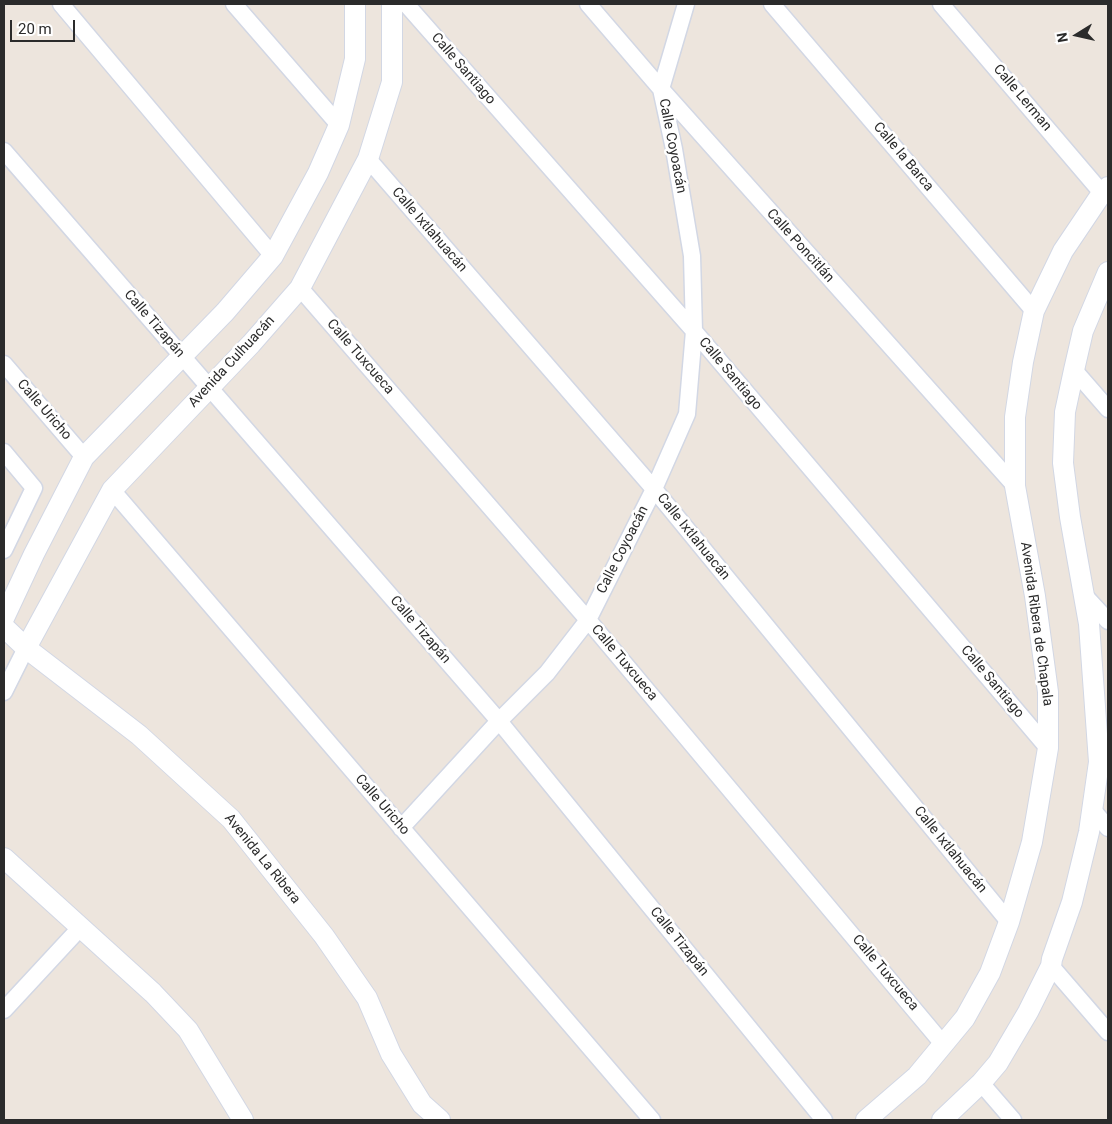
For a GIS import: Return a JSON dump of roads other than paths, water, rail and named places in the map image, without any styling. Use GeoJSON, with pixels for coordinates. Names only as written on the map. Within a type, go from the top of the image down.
{"type":"FeatureCollection","features":[{"type":"Feature","properties":{"kind":"street"},"geometry":{"type":"LineString","coordinates":[[61,4],[274,256]]}},
{"type":"Feature","properties":{"kind":"street"},"geometry":{"type":"LineString","coordinates":[[234,4],[338,125]]}},
{"type":"Feature","properties":{"kind":"street"},"geometry":{"type":"LineString","coordinates":[[4,618],[34,554],[84,457],[225,312],[274,256],[318,173],[338,125],[355,59],[355,4]]}},
{"type":"Feature","properties":{"kind":"street","name":"Avenida Culhuacán"},"geometry":{"type":"LineString","coordinates":[[4,692],[112,490],[251,344],[300,288],[368,159],[392,82],[392,4]]}},
{"type":"Feature","properties":{"kind":"street","name":"Calle Santiago"},"geometry":{"type":"LineString","coordinates":[[406,4],[694,331],[1048,748]]}},
{"type":"Feature","properties":{"kind":"street","name":"Calle Poncitlán"},"geometry":{"type":"LineString","coordinates":[[588,4],[661,89],[1014,486]]}},
{"type":"Feature","properties":{"kind":"street","name":"Calle Coyoacán"},"geometry":{"type":"LineString","coordinates":[[402,828],[499,721],[547,673],[588,620],[654,489],[687,414],[694,331],[692,256],[674,150],[661,89],[686,4]]}},
{"type":"Feature","properties":{"kind":"street","name":"Calle la Barca"},"geometry":{"type":"LineString","coordinates":[[772,4],[1034,311]]}},
{"type":"Feature","properties":{"kind":"street","name":"Calle Lerman"},"geometry":{"type":"LineString","coordinates":[[941,4],[1105,190]]}},
{"type":"Feature","properties":{"kind":"street","name":"Calle Tizapán"},"geometry":{"type":"LineString","coordinates":[[4,151],[499,721],[824,1120]]}},
{"type":"Feature","properties":{"kind":"street","name":"Calle Ixtlahuacán"},"geometry":{"type":"LineString","coordinates":[[368,159],[654,489],[1009,922]]}},
{"type":"Feature","properties":{"kind":"street","name":"Avenida Ribera de Chapala"},"geometry":{"type":"LineString","coordinates":[[866,1120],[917,1076],[965,1018],[990,973],[1009,922],[1032,842],[1048,748],[1048,692],[1035,596],[1014,486],[1015,417],[1023,362],[1034,311],[1063,251],[1105,190]]}},
{"type":"Feature","properties":{"kind":"street"},"geometry":{"type":"LineString","coordinates":[[942,1120],[981,1083],[998,1063],[1028,1012],[1051,966],[1072,902],[1089,832],[1099,762],[1089,624],[1070,517],[1063,463],[1065,412],[1083,331],[1108,272]]}},
{"type":"Feature","properties":{"kind":"street","name":"Calle Tuxcueca"},"geometry":{"type":"LineString","coordinates":[[300,288],[588,620],[944,1044]]}},
{"type":"Feature","properties":{"kind":"street","name":"Calle Uricho"},"geometry":{"type":"LineString","coordinates":[[4,364],[84,457]]}},
{"type":"Feature","properties":{"kind":"street"},"geometry":{"type":"LineString","coordinates":[[1074,370],[1108,409]]}},
{"type":"Feature","properties":{"kind":"street"},"geometry":{"type":"LineString","coordinates":[[4,452],[34,488],[4,550]]}},
{"type":"Feature","properties":{"kind":"street","name":"Calle Uricho"},"geometry":{"type":"LineString","coordinates":[[112,490],[652,1120]]}},
{"type":"Feature","properties":{"kind":"street"},"geometry":{"type":"LineString","coordinates":[[1084,595],[1108,621]]}},
{"type":"Feature","properties":{"kind":"street","name":"Avenida La Ribera"},"geometry":{"type":"LineString","coordinates":[[4,627],[26,648],[139,735],[231,819],[324,936],[367,998],[391,1054],[422,1104],[440,1120]]}},
{"type":"Feature","properties":{"kind":"street"},"geometry":{"type":"LineString","coordinates":[[1092,810],[1108,828]]}},
{"type":"Feature","properties":{"kind":"street"},"geometry":{"type":"LineString","coordinates":[[4,858],[153,993],[188,1030],[243,1120]]}},
{"type":"Feature","properties":{"kind":"street"},"geometry":{"type":"LineString","coordinates":[[4,1010],[80,928]]}},
{"type":"Feature","properties":{"kind":"street"},"geometry":{"type":"LineString","coordinates":[[1051,966],[1108,1032]]}},
{"type":"Feature","properties":{"kind":"street"},"geometry":{"type":"LineString","coordinates":[[981,1083],[1013,1120]]}}]}
